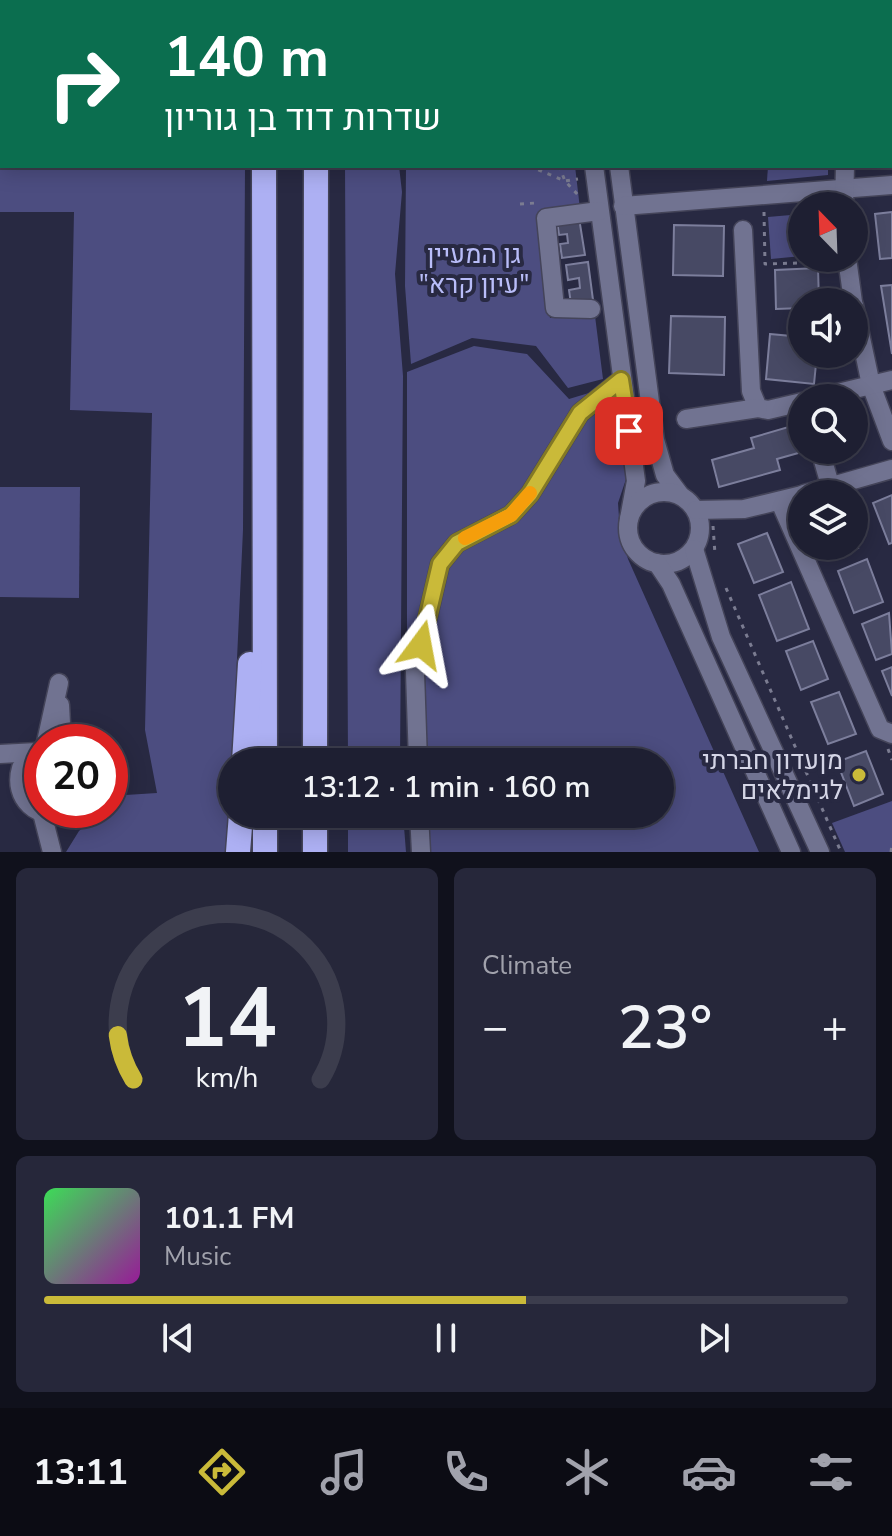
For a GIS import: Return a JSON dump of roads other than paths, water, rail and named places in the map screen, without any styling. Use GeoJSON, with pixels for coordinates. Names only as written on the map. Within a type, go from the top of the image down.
{"type":"FeatureCollection","features":[{"type":"Feature","properties":{"kind":"highway"},"geometry":{"type":"LineString","coordinates":[[264,168],[265,748]]}},
{"type":"Feature","properties":{"kind":"highway"},"geometry":{"type":"LineString","coordinates":[[315,748],[316,168]]}},
{"type":"Feature","properties":{"kind":"highway"},"geometry":{"type":"LineString","coordinates":[[245,748],[264,438]]}},
{"type":"Feature","properties":{"kind":"highway"},"geometry":{"type":"LineString","coordinates":[[238,852],[240,828]]}},
{"type":"Feature","properties":{"kind":"highway"},"geometry":{"type":"LineString","coordinates":[[265,828],[265,852]]}},
{"type":"Feature","properties":{"kind":"highway"},"geometry":{"type":"LineString","coordinates":[[315,828],[315,852]]}},
{"type":"Feature","properties":{"kind":"street"},"geometry":{"type":"LineString","coordinates":[[619,168],[655,440],[665,475],[703,526],[721,637],[820,852]]}},
{"type":"Feature","properties":{"kind":"street"},"geometry":{"type":"LineString","coordinates":[[844,192],[845,168]]}},
{"type":"Feature","properties":{"kind":"street"},"geometry":{"type":"LineString","coordinates":[[595,171],[636,481],[629,519],[629,537],[634,549],[643,558],[657,563],[680,561],[703,526],[744,509],[788,499]]}},
{"type":"Feature","properties":{"kind":"street"},"geometry":{"type":"LineString","coordinates":[[866,192],[892,185]]}},
{"type":"Feature","properties":{"kind":"street"},"geometry":{"type":"LineString","coordinates":[[623,206],[788,200]]}},
{"type":"Feature","properties":{"kind":"street"},"geometry":{"type":"LineString","coordinates":[[591,309],[555,308],[546,218],[598,207]]}},
{"type":"Feature","properties":{"kind":"street"},"geometry":{"type":"LineString","coordinates":[[743,230],[751,391],[758,408]]}},
{"type":"Feature","properties":{"kind":"street"},"geometry":{"type":"LineString","coordinates":[[867,368],[892,441]]}},
{"type":"Feature","properties":{"kind":"street"},"geometry":{"type":"LineString","coordinates":[[418,748],[415,672],[440,564],[457,543],[511,515],[530,494],[580,413],[621,380]]}},
{"type":"Feature","properties":{"kind":"street"},"geometry":{"type":"LineString","coordinates":[[868,386],[892,380]]}},
{"type":"Feature","properties":{"kind":"street"},"geometry":{"type":"LineString","coordinates":[[686,419],[788,405]]}},
{"type":"Feature","properties":{"kind":"street"},"geometry":{"type":"LineString","coordinates":[[849,480],[892,469]]}},
{"type":"Feature","properties":{"kind":"street"},"geometry":{"type":"LineString","coordinates":[[629,519],[634,508],[646,496],[660,491],[680,495]]}},
{"type":"Feature","properties":{"kind":"street"},"geometry":{"type":"LineString","coordinates":[[780,502],[880,729],[892,734]]}},
{"type":"Feature","properties":{"kind":"street"},"geometry":{"type":"LineString","coordinates":[[657,563],[671,584],[791,852]]}},
{"type":"Feature","properties":{"kind":"street"},"geometry":{"type":"LineString","coordinates":[[48,724],[59,683],[61,724]]}},
{"type":"Feature","properties":{"kind":"street"},"geometry":{"type":"LineString","coordinates":[[0,754],[24,751]]}},
{"type":"Feature","properties":{"kind":"street"},"geometry":{"type":"LineString","coordinates":[[24,765],[21,768],[20,791],[24,800]]}},
{"type":"Feature","properties":{"kind":"street"},"geometry":{"type":"LineString","coordinates":[[0,776],[20,791]]}},
{"type":"Feature","properties":{"kind":"street"},"geometry":{"type":"LineString","coordinates":[[46,828],[52,848]]}},
{"type":"Feature","properties":{"kind":"street"},"geometry":{"type":"LineString","coordinates":[[52,848],[61,828]]}},
{"type":"Feature","properties":{"kind":"street"},"geometry":{"type":"LineString","coordinates":[[420,828],[421,852]]}},
{"type":"Feature","properties":{"kind":"place","name":"מןעדון חברתי לגימלאים"},"geometry":{"type":"Point","coordinates":[859,775]}},
{"type":"Feature","properties":{"kind":"park label","name":"גן המעיין \"עיון קרא\""},"geometry":{"type":"Point","coordinates":[474,269]}}]}
